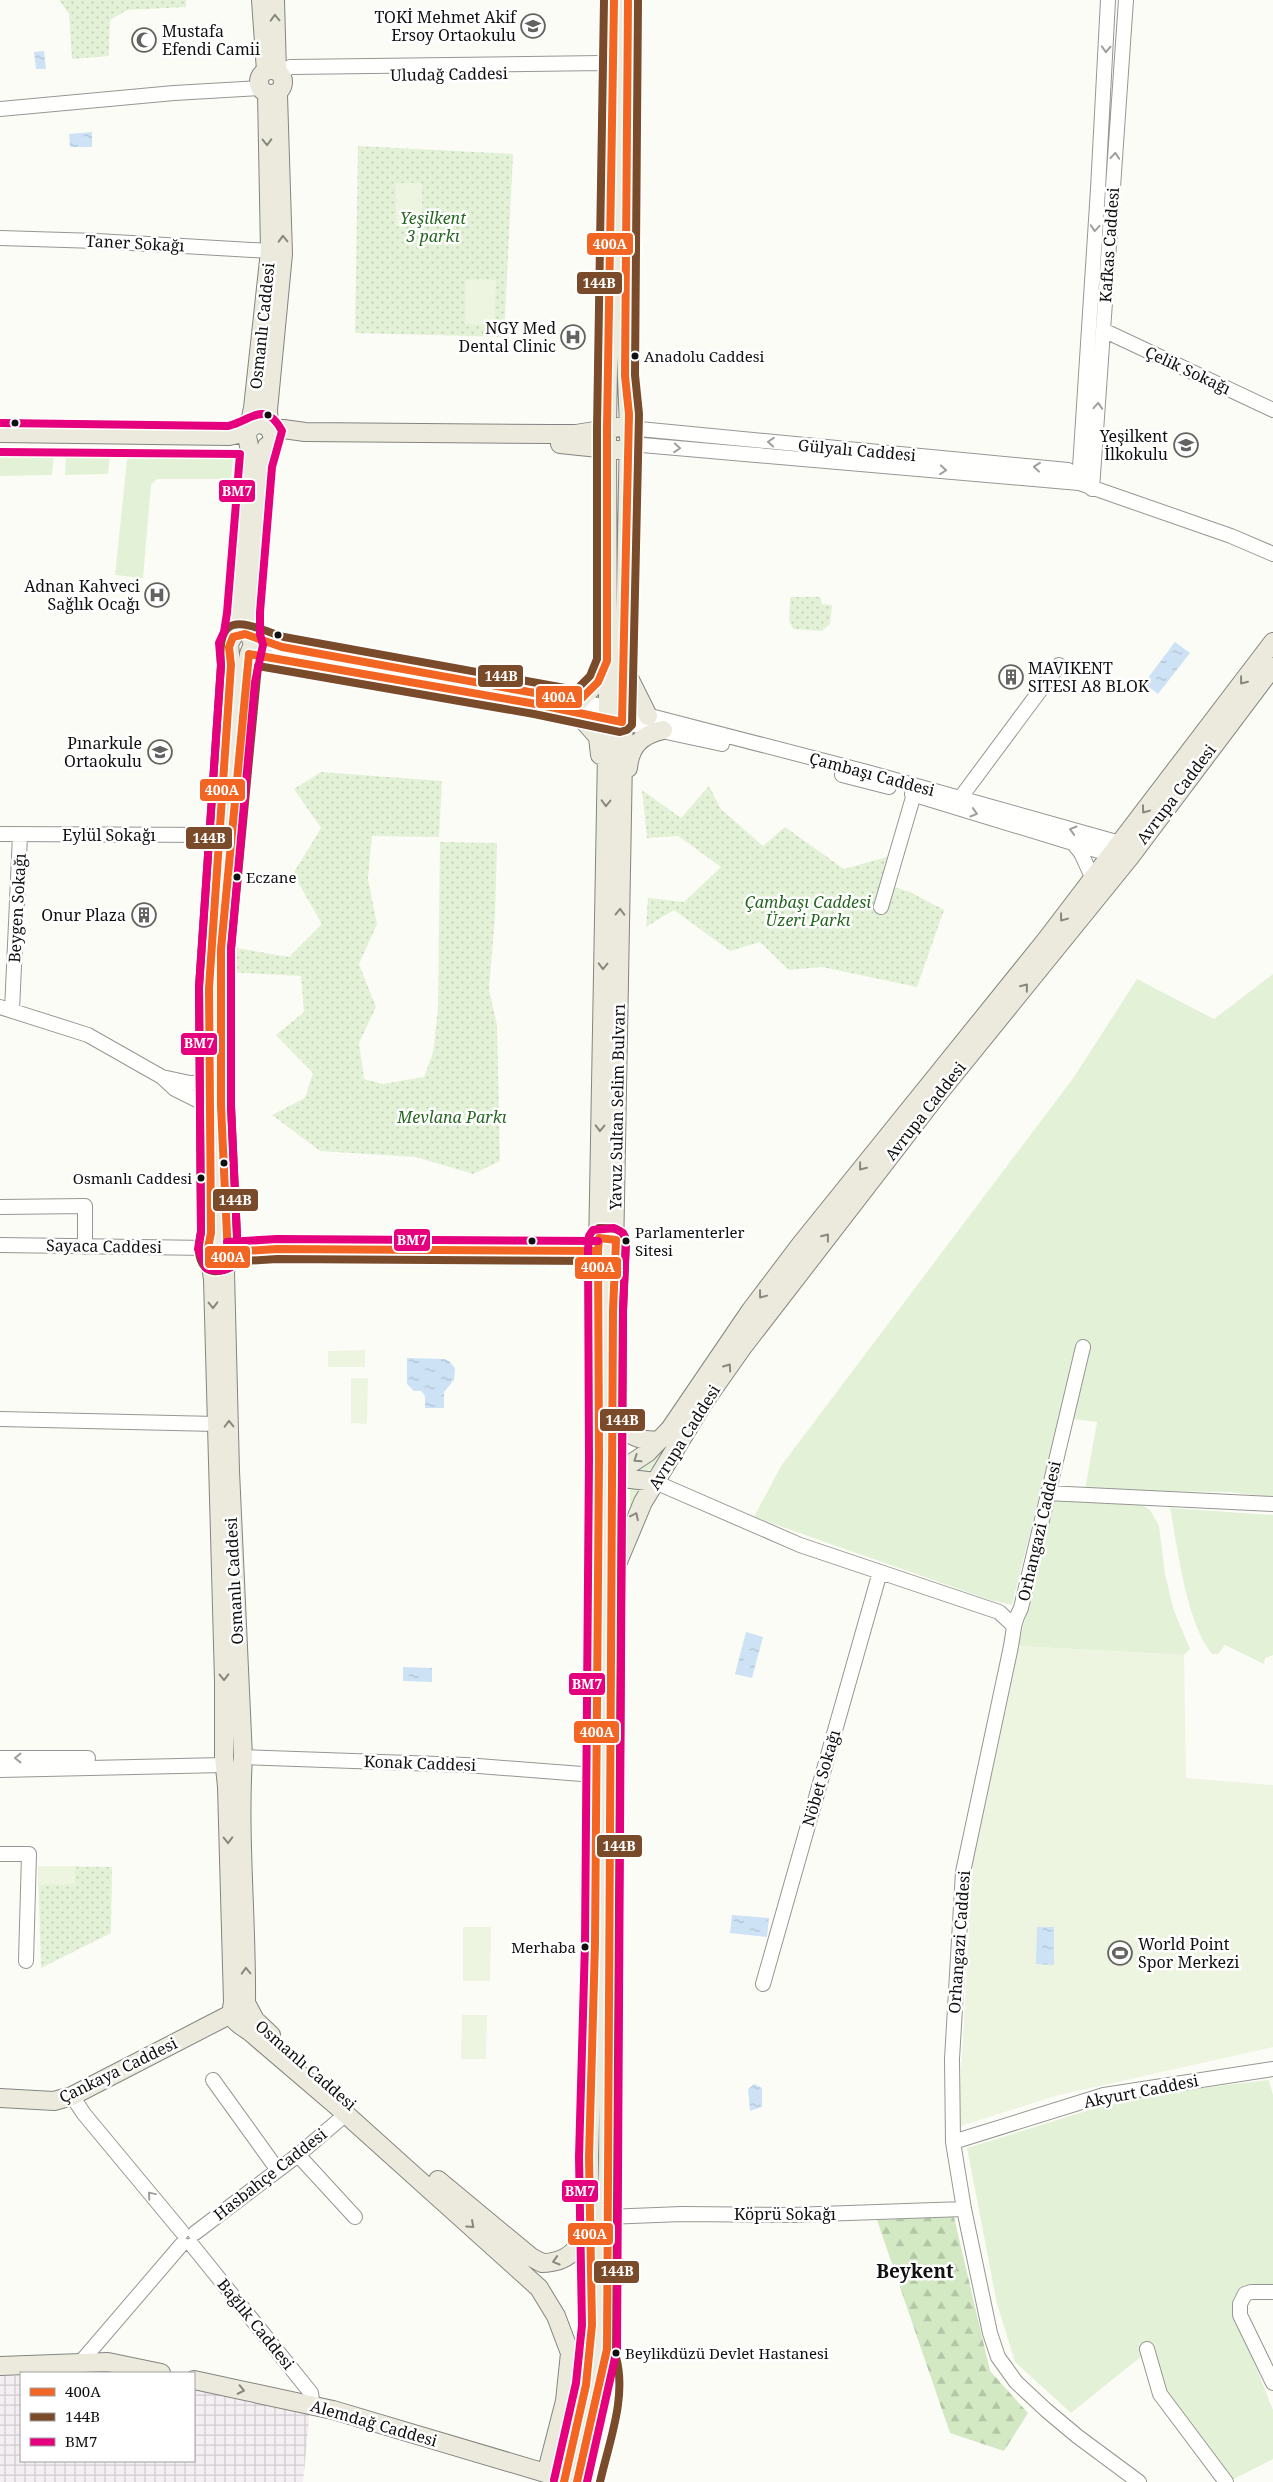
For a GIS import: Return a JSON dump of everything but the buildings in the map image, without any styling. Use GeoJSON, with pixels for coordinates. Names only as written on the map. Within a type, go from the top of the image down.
{"type":"FeatureCollection","features":[{"type":"Feature","properties":{"kind":"main road","name":"Osmanlı Caddesi"},"geometry":{"type":"LineString","coordinates":[[215,1082],[209,988],[218,835],[241,644],[250,612],[262,465],[268,439],[268,410],[283,254],[273,81],[261,0]]}},
{"type":"Feature","properties":{"kind":"main road","name":"Osmanlı Caddesi"},"geometry":{"type":"LineString","coordinates":[[275,0],[270,251],[257,380],[248,438],[250,465],[241,644],[221,949],[209,1249],[213,1279],[224,1681],[224,1761],[240,2014],[339,2108],[529,2277],[548,2301],[570,2353],[565,2401],[549,2463],[556,2480]]}},
{"type":"Feature","properties":{"kind":"main road","name":"Yavuz Sultan Selim Bulvarı"},"geometry":{"type":"LineString","coordinates":[[614,0],[622,66],[625,328],[629,428],[615,663]]}},
{"type":"Feature","properties":{"kind":"main road","name":"Yavuz Sultan Selim Bulvarı"},"geometry":{"type":"LineString","coordinates":[[588,2376],[592,2315],[590,2210],[596,1774],[606,1476],[607,1245],[615,715],[607,428],[622,66],[628,0]]}},
{"type":"Feature","properties":{"kind":"main road"},"geometry":{"type":"LineString","coordinates":[[248,438],[258,423],[268,439]]}},
{"type":"Feature","properties":{"kind":"main road"},"geometry":{"type":"LineString","coordinates":[[0,442],[229,436],[248,438],[257,449],[268,439],[305,432],[576,434],[613,426],[629,428]]}},
{"type":"Feature","properties":{"kind":"main road"},"geometry":{"type":"LineString","coordinates":[[0,433],[122,438]]}},
{"type":"Feature","properties":{"kind":"main road"},"geometry":{"type":"LineString","coordinates":[[268,439],[568,444],[623,450],[629,448]]}},
{"type":"Feature","properties":{"kind":"main road","name":"Avrupa Caddesi"},"geometry":{"type":"LineString","coordinates":[[612,1578],[632,1523],[704,1402],[781,1294],[938,1094],[1120,852],[1273,642]]}},
{"type":"Feature","properties":{"kind":"main road"},"geometry":{"type":"LineString","coordinates":[[648,716],[615,663],[577,706],[598,737],[601,768],[614,782],[628,771],[632,748],[649,734],[663,730]]}},
{"type":"Feature","properties":{"kind":"main road","name":"Avrupa Caddesi"},"geometry":{"type":"LineString","coordinates":[[606,1476],[638,1460],[660,1440],[751,1310],[801,1244],[995,1004],[1092,879],[1120,852],[1273,667]]}},
{"type":"Feature","properties":{"kind":"main road","name":"Osmanlı Caddesi"},"geometry":{"type":"LineString","coordinates":[[215,1106],[228,1251],[225,1272],[230,1471],[243,1757],[241,1788],[240,2014]]}},
{"type":"Feature","properties":{"kind":"main road","name":"Yavuz Sultan Selim Bulvarı"},"geometry":{"type":"LineString","coordinates":[[577,2482],[606,2358],[612,1578],[606,1476],[613,1422],[607,1245]]}},
{"type":"Feature","properties":{"kind":"main road"},"geometry":{"type":"LineString","coordinates":[[209,1249],[216,1260],[228,1251]]}},
{"type":"Feature","properties":{"kind":"main road"},"geometry":{"type":"LineString","coordinates":[[613,1422],[635,1438],[653,1441],[660,1440]]}},
{"type":"Feature","properties":{"kind":"main road"},"geometry":{"type":"LineString","coordinates":[[606,1476],[655,1482]]}},
{"type":"Feature","properties":{"kind":"main road"},"geometry":{"type":"LineString","coordinates":[[224,1761],[231,1748],[243,1757]]}},
{"type":"Feature","properties":{"kind":"main road","name":"Osmanlı Caddesi"},"geometry":{"type":"LineString","coordinates":[[240,2014],[259,2025],[436,2179],[542,2264],[563,2259],[580,2245],[584,2237],[590,2210]]}},
{"type":"Feature","properties":{"kind":"main road","name":"Çankaya Caddesi"},"geometry":{"type":"LineString","coordinates":[[0,2098],[54,2101],[72,2096],[240,2014]]}},
{"type":"Feature","properties":{"kind":"main road"},"geometry":{"type":"LineString","coordinates":[[556,2480],[576,2392],[581,2381],[588,2376],[570,2353]]}},
{"type":"Feature","properties":{"kind":"main road"},"geometry":{"type":"LineString","coordinates":[[590,2482],[610,2382],[610,2368],[606,2358]]}},
{"type":"Feature","properties":{"kind":"main road"},"geometry":{"type":"LineString","coordinates":[[0,2366],[108,2362],[156,2372]]}},
{"type":"Feature","properties":{"kind":"main road","name":"Alemdağ Caddesi"},"geometry":{"type":"LineString","coordinates":[[195,2380],[332,2410],[556,2480]]}},
{"type":"Feature","properties":{"kind":"street","name":"Kafkas Caddesi"},"geometry":{"type":"LineString","coordinates":[[1085,486],[1108,0]]}},
{"type":"Feature","properties":{"kind":"street","name":"Kafkas Caddesi"},"geometry":{"type":"LineString","coordinates":[[1085,486],[1103,330],[1126,0]]}},
{"type":"Feature","properties":{"kind":"street","name":"Uludağ Caddesi"},"geometry":{"type":"LineString","coordinates":[[0,110],[273,81],[591,73],[609,71],[622,66]]}},
{"type":"Feature","properties":{"kind":"street","name":"Taner Sokağı"},"geometry":{"type":"LineString","coordinates":[[0,238],[97,241],[270,251]]}},
{"type":"Feature","properties":{"kind":"street","name":"Çelik Sokağı"},"geometry":{"type":"LineString","coordinates":[[1103,330],[1273,410]]}},
{"type":"Feature","properties":{"kind":"street","name":"Gülyalı Caddesi"},"geometry":{"type":"LineString","coordinates":[[629,428],[1068,470],[1085,486]]}},
{"type":"Feature","properties":{"kind":"street","name":"Gülyalı Caddesi"},"geometry":{"type":"LineString","coordinates":[[629,448],[642,445],[739,452],[1085,486],[1231,536],[1273,554]]}},
{"type":"Feature","properties":{"kind":"street"},"geometry":{"type":"LineString","coordinates":[[241,644],[577,706],[615,715]]}},
{"type":"Feature","properties":{"kind":"street"},"geometry":{"type":"LineString","coordinates":[[961,797],[1058,666]]}},
{"type":"Feature","properties":{"kind":"street","name":"Çambaşı Caddesi"},"geometry":{"type":"LineString","coordinates":[[615,715],[648,716],[961,797],[1120,852]]}},
{"type":"Feature","properties":{"kind":"street","name":"Çambaşı Caddesi"},"geometry":{"type":"LineString","coordinates":[[615,715],[663,730],[762,753],[914,794],[1073,843],[1120,852]]}},
{"type":"Feature","properties":{"kind":"street"},"geometry":{"type":"LineString","coordinates":[[882,908],[914,794]]}},
{"type":"Feature","properties":{"kind":"street","name":"Eylül Sokağı"},"geometry":{"type":"LineString","coordinates":[[0,834],[218,835]]}},
{"type":"Feature","properties":{"kind":"street","name":"Beygen Sokağı"},"geometry":{"type":"LineString","coordinates":[[6,1009],[20,835]]}},
{"type":"Feature","properties":{"kind":"street"},"geometry":{"type":"LineString","coordinates":[[1073,843],[1081,854],[1092,879]]}},
{"type":"Feature","properties":{"kind":"street"},"geometry":{"type":"LineString","coordinates":[[6,1009],[88,1035],[162,1077],[175,1089],[215,1106]]}},
{"type":"Feature","properties":{"kind":"street"},"geometry":{"type":"LineString","coordinates":[[162,1077],[190,1083],[215,1082]]}},
{"type":"Feature","properties":{"kind":"street"},"geometry":{"type":"LineString","coordinates":[[0,1207],[85,1206],[86,1247]]}},
{"type":"Feature","properties":{"kind":"street","name":"Sayaca Caddesi"},"geometry":{"type":"LineString","coordinates":[[0,1245],[209,1249]]}},
{"type":"Feature","properties":{"kind":"street"},"geometry":{"type":"LineString","coordinates":[[228,1251],[607,1245]]}},
{"type":"Feature","properties":{"kind":"street","name":"Orhangazi Caddesi"},"geometry":{"type":"LineString","coordinates":[[1083,1347],[1021,1608],[1012,1624],[1013,1635],[1010,1651],[963,1872],[952,2059],[953,2142],[964,2209],[990,2333],[998,2357],[1016,2382],[1076,2436],[1139,2482]]}},
{"type":"Feature","properties":{"kind":"street"},"geometry":{"type":"LineString","coordinates":[[0,1419],[216,1424]]}},
{"type":"Feature","properties":{"kind":"street"},"geometry":{"type":"LineString","coordinates":[[655,1482],[800,1545],[993,1609],[1008,1618],[1012,1624]]}},
{"type":"Feature","properties":{"kind":"street"},"geometry":{"type":"LineString","coordinates":[[1047,1493],[1273,1504]]}},
{"type":"Feature","properties":{"kind":"street","name":"Nöbet Sokağı"},"geometry":{"type":"LineString","coordinates":[[763,1984],[880,1572]]}},
{"type":"Feature","properties":{"kind":"street","name":"Konak Caddesi"},"geometry":{"type":"LineString","coordinates":[[243,1757],[466,1765],[596,1774]]}},
{"type":"Feature","properties":{"kind":"street"},"geometry":{"type":"LineString","coordinates":[[0,1758],[224,1761]]}},
{"type":"Feature","properties":{"kind":"street"},"geometry":{"type":"LineString","coordinates":[[0,1770],[224,1761]]}},
{"type":"Feature","properties":{"kind":"street"},"geometry":{"type":"LineString","coordinates":[[0,1854],[29,1854],[26,1961]]}},
{"type":"Feature","properties":{"kind":"street","name":"Akyurt Caddesi"},"geometry":{"type":"LineString","coordinates":[[953,2142],[1104,2095],[1273,2069]]}},
{"type":"Feature","properties":{"kind":"street"},"geometry":{"type":"LineString","coordinates":[[213,2080],[277,2169]]}},
{"type":"Feature","properties":{"kind":"street","name":"Bağlık Caddesi"},"geometry":{"type":"LineString","coordinates":[[72,2096],[84,2114],[188,2239],[311,2393],[313,2406]]}},
{"type":"Feature","properties":{"kind":"street","name":"Hasbahçe Caddesi"},"geometry":{"type":"LineString","coordinates":[[80,2363],[188,2239],[277,2169],[298,2155],[344,2115]]}},
{"type":"Feature","properties":{"kind":"street"},"geometry":{"type":"LineString","coordinates":[[298,2155],[355,2217]]}},
{"type":"Feature","properties":{"kind":"street","name":"Köprü Sokağı"},"geometry":{"type":"LineString","coordinates":[[606,2217],[691,2214],[808,2215],[964,2209]]}},
{"type":"Feature","properties":{"kind":"street"},"geometry":{"type":"LineString","coordinates":[[1273,2292],[1251,2292],[1244,2294],[1240,2304],[1240,2315],[1273,2383]]}},
{"type":"Feature","properties":{"kind":"street"},"geometry":{"type":"LineString","coordinates":[[1147,2350],[1160,2394],[1226,2482]]}},
{"type":"Feature","properties":{"kind":"shaded area"},"geometry":{"type":"Polygon","coordinates":[[[0,2376],[20,2376],[20,2462],[195,2462],[195,2388],[310,2411],[303,2482],[0,2482],[0,2376]]]}},
{"type":"Feature","properties":{"kind":"green space"},"geometry":{"type":"Polygon","coordinates":[[[59,0],[186,0],[186,7],[127,10],[110,20],[109,56],[72,59],[69,14],[59,0]]]}},
{"type":"Feature","properties":{"kind":"green space","name":"Yeşilkent 3 parkı"},"geometry":{"type":"Polygon","coordinates":[[[358,146],[513,154],[504,337],[355,333],[358,146]]]}},
{"type":"Feature","properties":{"kind":"green space"},"geometry":{"type":"Polygon","coordinates":[[[396,183],[422,183],[422,226],[396,226],[396,183]]]}},
{"type":"Feature","properties":{"kind":"green space"},"geometry":{"type":"Polygon","coordinates":[[[466,279],[496,280],[494,325],[465,324],[466,279]]]}},
{"type":"Feature","properties":{"kind":"green space"},"geometry":{"type":"Polygon","coordinates":[[[54,454],[52,475],[0,476],[0,455],[54,454]]]}},
{"type":"Feature","properties":{"kind":"green space"},"geometry":{"type":"Polygon","coordinates":[[[66,455],[110,456],[108,474],[65,475],[66,455]]]}},
{"type":"Feature","properties":{"kind":"green space"},"geometry":{"type":"Polygon","coordinates":[[[134,455],[233,459],[231,479],[157,479],[151,485],[143,578],[115,575],[127,460],[134,455]]]}},
{"type":"Feature","properties":{"kind":"green space"},"geometry":{"type":"Polygon","coordinates":[[[790,597],[820,597],[822,604],[832,605],[830,624],[822,631],[793,629],[789,620],[790,597]]]}},
{"type":"Feature","properties":{"kind":"green space","name":"Mevlana Parkı"},"geometry":{"type":"Polygon","coordinates":[[[321,772],[442,781],[439,837],[372,836],[368,879],[377,924],[359,964],[376,1007],[359,1043],[364,1079],[383,1084],[424,1077],[433,1053],[438,1009],[440,842],[497,843],[495,917],[489,990],[497,1025],[500,1161],[473,1174],[416,1157],[320,1151],[272,1115],[305,1098],[313,1073],[276,1035],[304,1012],[301,976],[226,972],[226,946],[289,957],[322,924],[293,874],[321,828],[294,789],[321,772]]]}},
{"type":"Feature","properties":{"kind":"green space","name":"Çambaşı Caddesi Üzeri Parkı"},"geometry":{"type":"Polygon","coordinates":[[[709,786],[721,809],[763,846],[785,827],[844,869],[887,857],[881,883],[910,892],[944,910],[917,987],[822,967],[789,970],[760,942],[730,951],[674,910],[646,927],[648,898],[684,902],[721,867],[678,836],[647,838],[642,790],[681,818],[709,786]]]}},
{"type":"Feature","properties":{"kind":"green space"},"geometry":{"type":"Polygon","coordinates":[[[1273,974],[1273,1497],[1229,1492],[1085,1490],[1097,1422],[1059,1417],[1012,1605],[990,1600],[754,1517],[781,1466],[1074,1077],[1137,979],[1214,1019],[1273,974]]]}},
{"type":"Feature","properties":{"kind":"green space"},"geometry":{"type":"Polygon","coordinates":[[[365,1350],[365,1367],[328,1367],[328,1351],[365,1350]]]}},
{"type":"Feature","properties":{"kind":"green space"},"geometry":{"type":"Polygon","coordinates":[[[351,1378],[368,1378],[367,1424],[351,1423],[351,1378]]]}},
{"type":"Feature","properties":{"kind":"green space"},"geometry":{"type":"Polygon","coordinates":[[[696,1399],[660,1460],[646,1472],[640,1473],[632,1470],[696,1399]]]}},
{"type":"Feature","properties":{"kind":"green space"},"geometry":{"type":"Polygon","coordinates":[[[630,1489],[645,1489],[630,1514],[630,1489]]]}},
{"type":"Feature","properties":{"kind":"green space"},"geometry":{"type":"Polygon","coordinates":[[[1055,1499],[1136,1501],[1150,1510],[1159,1526],[1165,1574],[1174,1611],[1190,1649],[1184,1655],[1017,1646],[1027,1613],[1048,1507],[1055,1499]]]}},
{"type":"Feature","properties":{"kind":"green space"},"geometry":{"type":"Polygon","coordinates":[[[1170,1508],[1273,1515],[1273,1655],[1265,1658],[1264,1664],[1225,1645],[1218,1654],[1212,1654],[1203,1640],[1189,1605],[1184,1585],[1170,1508]]]}},
{"type":"Feature","properties":{"kind":"green space","name":"World Point Spor Merkezi"},"geometry":{"type":"Polygon","coordinates":[[[1017,1646],[1184,1655],[1186,1778],[1273,1785],[1273,2047],[1055,2096],[958,2127],[973,1859],[1017,1646]]]}},
{"type":"Feature","properties":{"kind":"green space"},"geometry":{"type":"Polygon","coordinates":[[[38,1866],[112,1867],[111,1933],[41,1968],[38,1866]]]}},
{"type":"Feature","properties":{"kind":"green space"},"geometry":{"type":"Polygon","coordinates":[[[38,1866],[75,1866],[75,1884],[38,1885],[38,1866]]]}},
{"type":"Feature","properties":{"kind":"green space"},"geometry":{"type":"Polygon","coordinates":[[[463,1927],[491,1927],[490,1981],[463,1981],[463,1927]]]}},
{"type":"Feature","properties":{"kind":"green space"},"geometry":{"type":"Polygon","coordinates":[[[462,2015],[487,2015],[486,2059],[461,2059],[462,2015]]]}},
{"type":"Feature","properties":{"kind":"green space"},"geometry":{"type":"Polygon","coordinates":[[[1269,2080],[1273,2095],[1273,2286],[1251,2287],[1235,2314],[1236,2322],[1245,2339],[1273,2410],[1273,2459],[1232,2480],[1165,2391],[1143,2355],[1071,2413],[1015,2362],[997,2304],[967,2148],[1102,2106],[1176,2091],[1269,2080]]]}},
{"type":"Feature","properties":{"kind":"green space"},"geometry":{"type":"Polygon","coordinates":[[[954,2217],[990,2371],[1028,2413],[1004,2451],[950,2433],[877,2220],[954,2217]]]}},
{"type":"Feature","properties":{"kind":"water"},"geometry":{"type":"Polygon","coordinates":[[[44,51],[46,69],[36,69],[34,52],[44,51]]]}},
{"type":"Feature","properties":{"kind":"water"},"geometry":{"type":"Polygon","coordinates":[[[92,132],[92,147],[70,147],[69,134],[92,132]]]}},
{"type":"Feature","properties":{"kind":"water"},"geometry":{"type":"Polygon","coordinates":[[[1175,642],[1190,653],[1158,694],[1144,683],[1175,642]]]}},
{"type":"Feature","properties":{"kind":"water"},"geometry":{"type":"Polygon","coordinates":[[[407,1358],[444,1359],[449,1361],[455,1368],[454,1380],[444,1392],[444,1408],[425,1408],[425,1396],[421,1391],[414,1391],[407,1384],[407,1358]]]}},
{"type":"Feature","properties":{"kind":"water"},"geometry":{"type":"Polygon","coordinates":[[[746,1632],[763,1637],[752,1678],[735,1674],[746,1632]]]}},
{"type":"Feature","properties":{"kind":"water"},"geometry":{"type":"Polygon","coordinates":[[[403,1667],[432,1668],[432,1682],[403,1681],[403,1667]]]}},
{"type":"Feature","properties":{"kind":"water"},"geometry":{"type":"Polygon","coordinates":[[[732,1915],[769,1918],[767,1937],[730,1933],[732,1915]]]}},
{"type":"Feature","properties":{"kind":"water"},"geometry":{"type":"Polygon","coordinates":[[[1037,1927],[1054,1927],[1054,1965],[1036,1964],[1037,1927]]]}},
{"type":"Feature","properties":{"kind":"water"},"geometry":{"type":"Polygon","coordinates":[[[754,2084],[762,2088],[762,2107],[750,2111],[748,2089],[754,2084]]]}},
{"type":"Feature","properties":{"kind":"transit line","name":"144B"},"geometry":{"type":"LineString","coordinates":[[604,0],[597,428],[597,659],[590,676],[576,690],[284,637],[246,625],[237,624],[229,627],[224,634],[221,646],[199,987],[201,1232],[199,1250],[200,1259],[209,1270],[218,1271],[228,1268],[238,1258],[231,1106],[231,949],[258,666],[534,714],[620,732],[627,730],[632,725],[639,414],[635,375],[638,0]]}},
{"type":"Feature","properties":{"kind":"transit line","name":"400A"},"geometry":{"type":"LineString","coordinates":[[614,0],[607,428],[607,661],[598,682],[579,701],[282,647],[245,634],[233,637],[229,647],[231,665],[209,988],[211,1233],[208,1248],[212,1260],[223,1260],[228,1257],[221,1106],[221,949],[249,654],[536,704],[622,722],[629,414],[625,376],[628,0]]}},
{"type":"Feature","properties":{"kind":"transit line","name":"BM7"},"geometry":{"type":"LineString","coordinates":[[0,423],[228,426],[264,414],[276,421],[282,431],[272,467],[260,612],[260,634],[263,645],[255,682],[231,949],[231,1106],[238,1258],[233,1266],[225,1270],[210,1270],[206,1268],[198,1249],[201,1232],[199,987],[221,665],[219,643],[224,632],[227,613],[240,454],[0,452]]}},
{"type":"Feature","properties":{"kind":"transit line","name":"144B"},"geometry":{"type":"LineString","coordinates":[[599,1228],[619,1230],[626,1240],[623,1311],[616,2357],[619,2372],[619,2388],[616,2420],[600,2482]]}},
{"type":"Feature","properties":{"kind":"transit line","name":"BM7"},"geometry":{"type":"LineString","coordinates":[[554,2480],[576,2383],[582,2325],[579,2157],[585,1943],[589,1458],[588,1250],[589,1236],[593,1230],[614,1228],[623,1233],[626,1240],[623,1311],[617,2349],[587,2482]]}},
{"type":"Feature","properties":{"kind":"transit line","name":"400A"},"geometry":{"type":"LineString","coordinates":[[564,2482],[586,2385],[592,2325],[589,2157],[595,1943],[599,1238],[616,1240],[613,1311],[607,2349],[577,2482]]}},
{"type":"Feature","properties":{"kind":"transit line","name":"BM7"},"geometry":{"type":"LineString","coordinates":[[227,1242],[277,1239],[598,1241]]}},
{"type":"Feature","properties":{"kind":"transit line","name":"400A"},"geometry":{"type":"LineString","coordinates":[[228,1252],[277,1249],[598,1251]]}},
{"type":"Feature","properties":{"kind":"transit line","name":"144B"},"geometry":{"type":"LineString","coordinates":[[229,1262],[277,1259],[598,1261]]}},
{"type":"Feature","properties":{"kind":"place","name":"TOKİ Mehmet Akif Ersoy Ortaokulu"},"geometry":{"type":"Point","coordinates":[533,26]}},
{"type":"Feature","properties":{"kind":"place","name":"Mustafa Efendi Camii"},"geometry":{"type":"Point","coordinates":[144,40]}},
{"type":"Feature","properties":{"kind":"place","name":"NGY Med Dental Clinic"},"geometry":{"type":"Point","coordinates":[573,337]}},
{"type":"Feature","properties":{"kind":"place","name":"Anadolu Caddesi"},"geometry":{"type":"Point","coordinates":[635,356]}},
{"type":"Feature","properties":{"kind":"place","name":"Yeşilkent İlkokulu"},"geometry":{"type":"Point","coordinates":[1186,445]}},
{"type":"Feature","properties":{"kind":"place","name":"Adnan Kahveci Sağlık Ocağı"},"geometry":{"type":"Point","coordinates":[157,595]}},
{"type":"Feature","properties":{"kind":"place","name":"MAVIKENT SITESI A8 BLOK"},"geometry":{"type":"Point","coordinates":[1011,677]}},
{"type":"Feature","properties":{"kind":"place","name":"Pınarkule Ortaokulu"},"geometry":{"type":"Point","coordinates":[160,752]}},
{"type":"Feature","properties":{"kind":"place","name":"Eczane"},"geometry":{"type":"Point","coordinates":[237,877]}},
{"type":"Feature","properties":{"kind":"place","name":"Onur Plaza"},"geometry":{"type":"Point","coordinates":[144,915]}},
{"type":"Feature","properties":{"kind":"place","name":"Osmanlı Caddesi"},"geometry":{"type":"Point","coordinates":[201,1178]}},
{"type":"Feature","properties":{"kind":"place","name":"Parlamenterler Sitesi"},"geometry":{"type":"Point","coordinates":[626,1241]}},
{"type":"Feature","properties":{"kind":"place","name":"Merhaba"},"geometry":{"type":"Point","coordinates":[585,1947]}},
{"type":"Feature","properties":{"kind":"place","name":"World Point Spor Merkezi"},"geometry":{"type":"Point","coordinates":[1120,1953]}},
{"type":"Feature","properties":{"kind":"place","name":"Beylikdüzü Devlet Hastanesi"},"geometry":{"type":"Point","coordinates":[616,2353]}},
{"type":"Feature","properties":{"kind":"district","name":"Beykent"},"geometry":{"type":"Point","coordinates":[915,2271]}}]}
